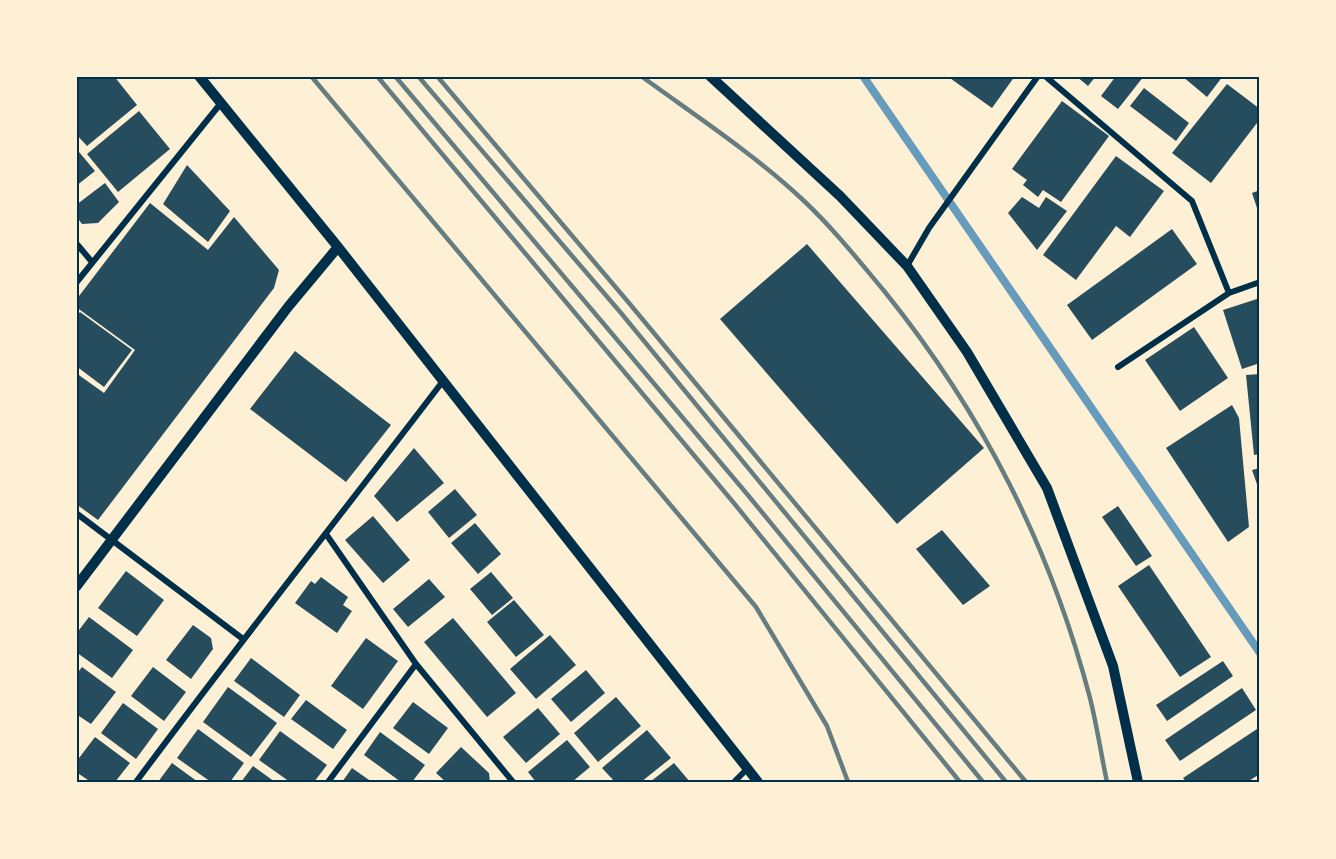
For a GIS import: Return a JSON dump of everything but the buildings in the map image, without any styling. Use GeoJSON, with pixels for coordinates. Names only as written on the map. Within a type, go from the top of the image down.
{"type":"FeatureCollection","features":[{"type":"Feature","properties":{"kind":"street"},"geometry":{"type":"LineString","coordinates":[[200,76],[338,247],[758,783]]}},
{"type":"Feature","properties":{"kind":"street"},"geometry":{"type":"LineString","coordinates":[[710,76],[840,196],[907,266],[967,352],[1047,488],[1113,666],[1138,783]]}},
{"type":"Feature","properties":{"kind":"street"},"geometry":{"type":"LineString","coordinates":[[907,266],[929,228],[1038,76]]}},
{"type":"Feature","properties":{"kind":"street"},"geometry":{"type":"LineString","coordinates":[[1045,76],[1192,201],[1229,293]]}},
{"type":"Feature","properties":{"kind":"street"},"geometry":{"type":"LineString","coordinates":[[76,284],[221,103]]}},
{"type":"Feature","properties":{"kind":"street"},"geometry":{"type":"LineString","coordinates":[[76,243],[92,262]]}},
{"type":"Feature","properties":{"kind":"street"},"geometry":{"type":"LineString","coordinates":[[76,587],[288,307],[338,247]]}},
{"type":"Feature","properties":{"kind":"street"},"geometry":{"type":"LineString","coordinates":[[1118,367],[1229,293],[1260,282]]}},
{"type":"Feature","properties":{"kind":"street"},"geometry":{"type":"LineString","coordinates":[[136,783],[243,639],[443,381]]}},
{"type":"Feature","properties":{"kind":"street"},"geometry":{"type":"LineString","coordinates":[[76,513],[243,639]]}},
{"type":"Feature","properties":{"kind":"street"},"geometry":{"type":"LineString","coordinates":[[326,534],[416,664],[513,783]]}},
{"type":"Feature","properties":{"kind":"street"},"geometry":{"type":"LineString","coordinates":[[328,783],[416,664]]}},
{"type":"Feature","properties":{"kind":"street"},"geometry":{"type":"LineString","coordinates":[[734,783],[747,769]]}},
{"type":"Feature","properties":{"kind":"waterway"},"geometry":{"type":"LineString","coordinates":[[863,76],[1260,653]]}},
{"type":"Feature","properties":{"kind":"railway"},"geometry":{"type":"LineString","coordinates":[[311,76],[756,607],[827,726],[848,782]]}},
{"type":"Feature","properties":{"kind":"railway"},"geometry":{"type":"LineString","coordinates":[[377,76],[733,502],[960,782]]}},
{"type":"Feature","properties":{"kind":"railway"},"geometry":{"type":"LineString","coordinates":[[395,76],[747,494],[983,782]]}},
{"type":"Feature","properties":{"kind":"railway"},"geometry":{"type":"LineString","coordinates":[[418,76],[621,313],[1006,782]]}},
{"type":"Feature","properties":{"kind":"railway"},"geometry":{"type":"LineString","coordinates":[[437,76],[629,303],[1026,782]]}},
{"type":"Feature","properties":{"kind":"railway"},"geometry":{"type":"LineString","coordinates":[[641,76],[745,151],[814,211],[885,292],[953,386],[1009,484],[1055,588],[1090,698],[1107,782]]}}]}
